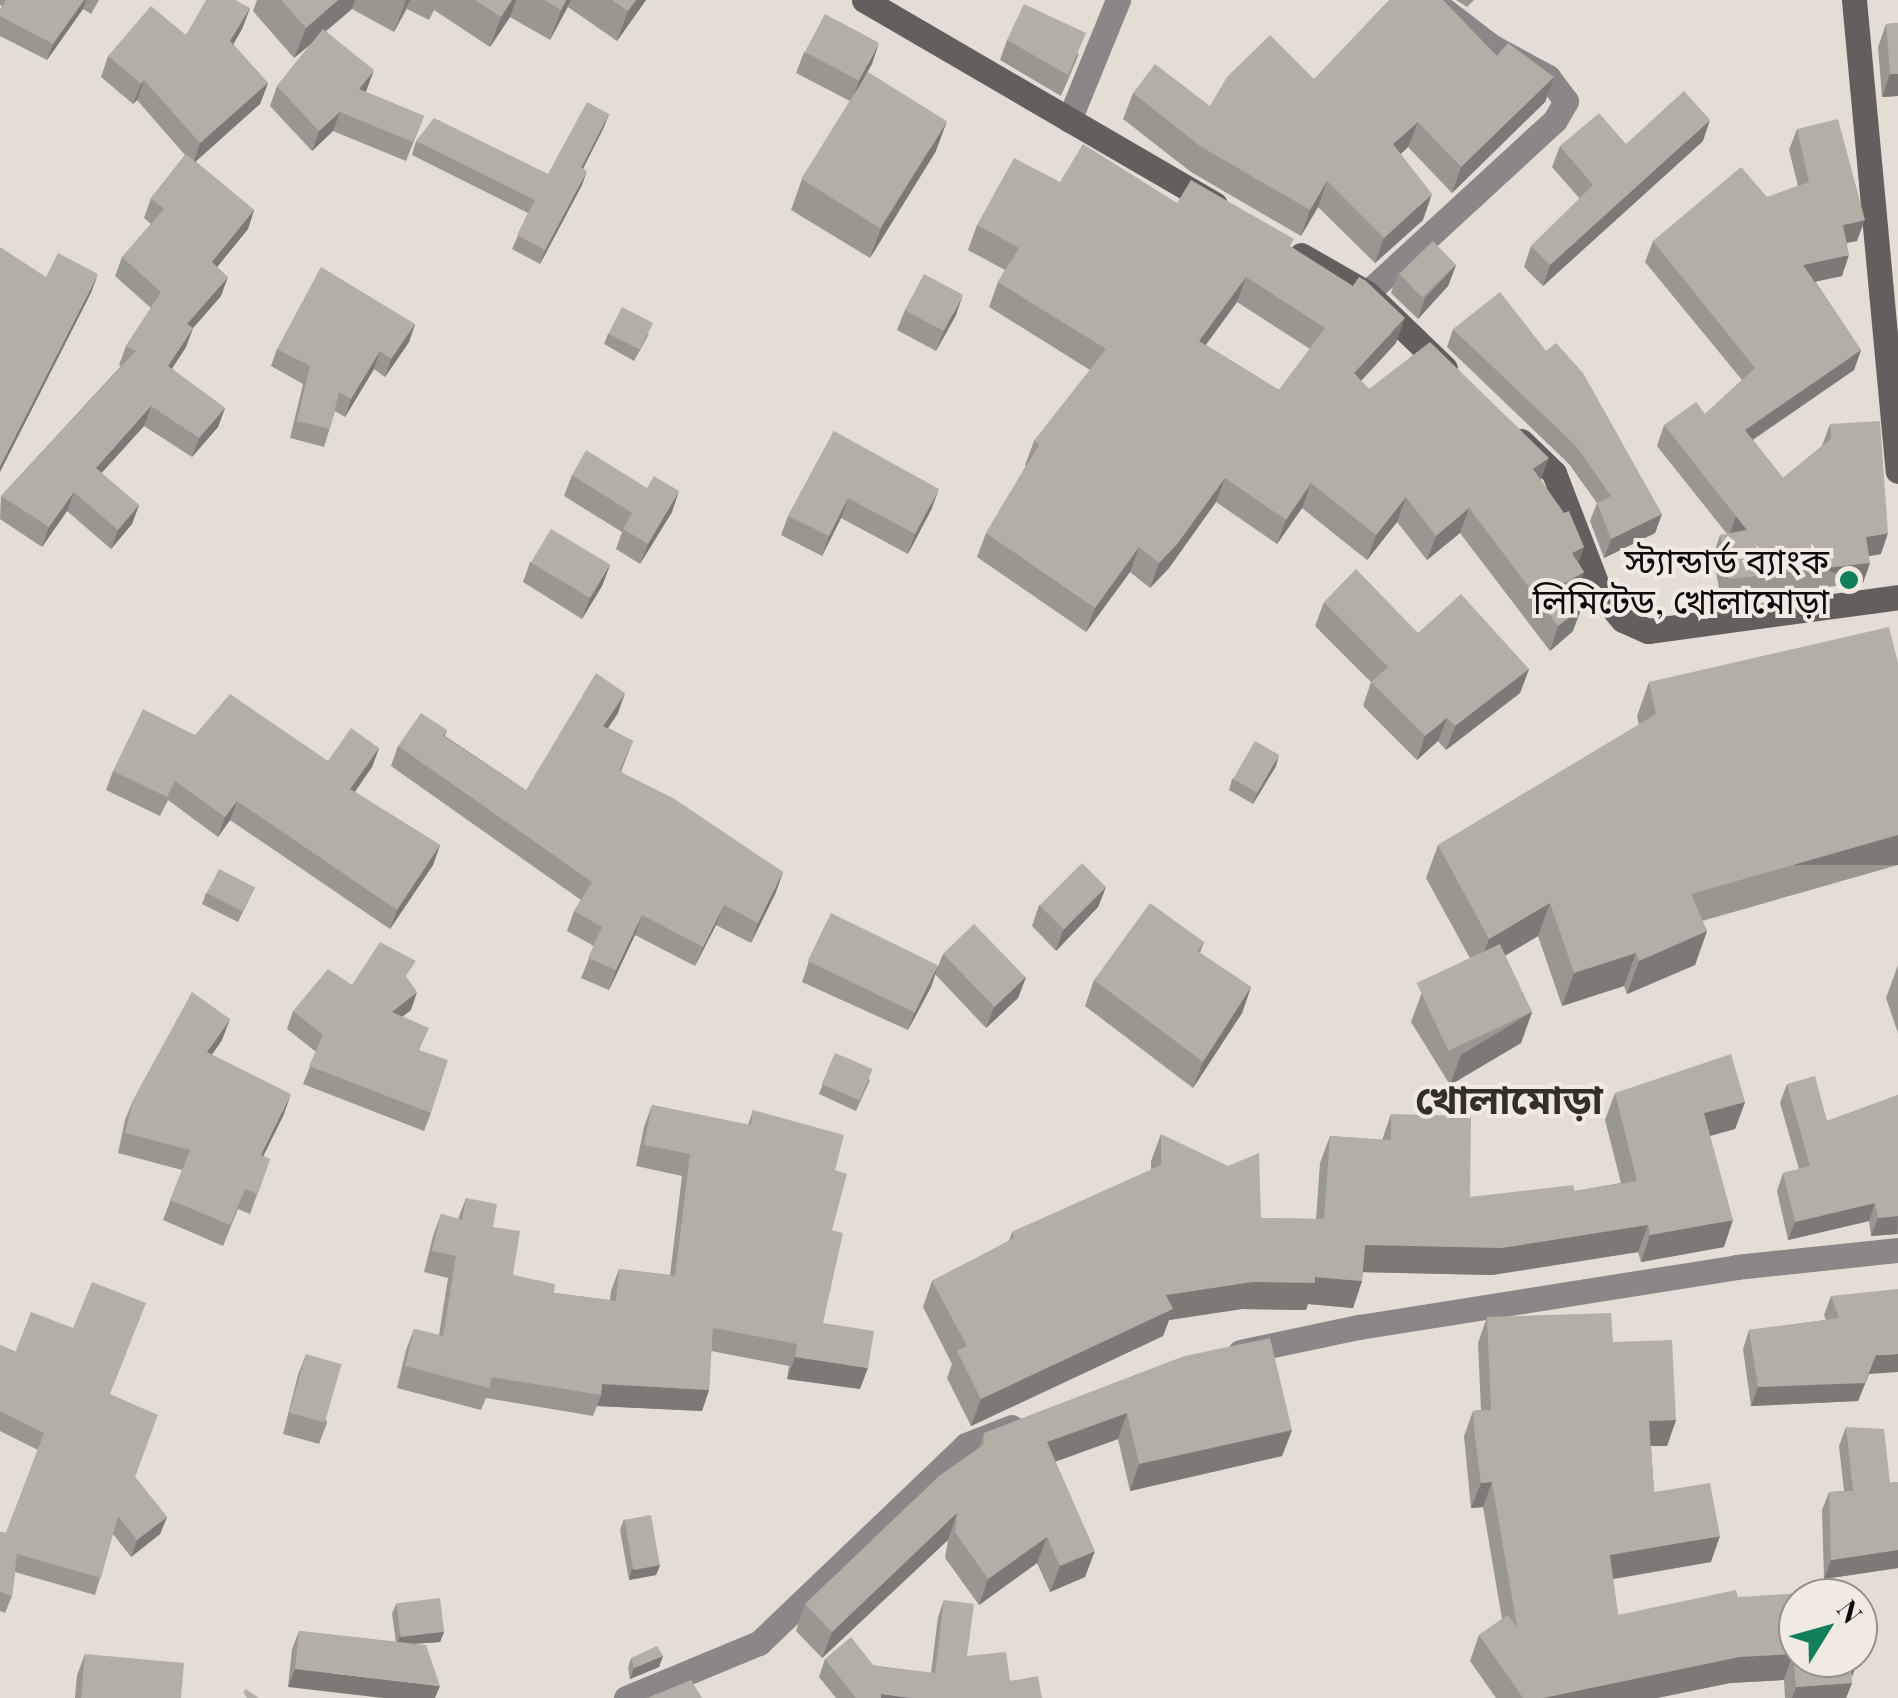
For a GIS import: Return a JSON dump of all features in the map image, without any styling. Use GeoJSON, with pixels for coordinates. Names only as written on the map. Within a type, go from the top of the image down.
{"type":"FeatureCollection","features":[{"type":"Feature","properties":{"kind":"main road"},"geometry":{"type":"LineString","coordinates":[[864,0],[1234,216]]}},
{"type":"Feature","properties":{"kind":"main road"},"geometry":{"type":"LineString","coordinates":[[1854,0],[1898,471]]}},
{"type":"Feature","properties":{"kind":"main road"},"geometry":{"type":"LineString","coordinates":[[1284,245],[1367,293],[1468,390]]}},
{"type":"Feature","properties":{"kind":"main road"},"geometry":{"type":"LineString","coordinates":[[1496,417],[1554,473],[1600,593],[1623,620],[1648,632],[1898,596]]}},
{"type":"Feature","properties":{"kind":"street"},"geometry":{"type":"LineString","coordinates":[[1069,120],[1118,0]]}},
{"type":"Feature","properties":{"kind":"street"},"geometry":{"type":"LineString","coordinates":[[1367,293],[1555,120],[1566,101],[1548,77],[1492,46],[1431,0]]}},
{"type":"Feature","properties":{"kind":"street"},"geometry":{"type":"LineString","coordinates":[[1208,1359],[1434,1315],[1736,1268],[1898,1250]]}},
{"type":"Feature","properties":{"kind":"street"},"geometry":{"type":"LineString","coordinates":[[626,1698],[759,1642],[966,1445],[1040,1416]]}},
{"type":"Feature","properties":{"kind":"building"},"geometry":{"type":"Polygon","coordinates":[[[6,0],[84,0],[53,44],[0,16],[6,0]]]}},
{"type":"Feature","properties":{"kind":"building"},"geometry":{"type":"Polygon","coordinates":[[[206,0],[235,0],[250,8],[230,41],[268,83],[200,143],[144,80],[141,84],[108,56],[151,6],[186,35],[206,0]]]}},
{"type":"Feature","properties":{"kind":"building"},"geometry":{"type":"Polygon","coordinates":[[[281,0],[338,0],[306,28],[281,0]]]}},
{"type":"Feature","properties":{"kind":"building"},"geometry":{"type":"Polygon","coordinates":[[[475,0],[512,0],[501,17],[475,0]]]}},
{"type":"Feature","properties":{"kind":"building"},"geometry":{"type":"Polygon","coordinates":[[[544,0],[566,0],[561,10],[544,0]]]}},
{"type":"Feature","properties":{"kind":"building"},"geometry":{"type":"Polygon","coordinates":[[[612,0],[636,0],[628,11],[612,0]]]}},
{"type":"Feature","properties":{"kind":"building"},"geometry":{"type":"Polygon","coordinates":[[[1389,0],[1443,0],[1497,56],[1508,43],[1554,77],[1461,167],[1418,122],[1393,144],[1432,194],[1384,238],[1327,181],[1310,210],[1200,146],[1133,93],[1155,64],[1210,106],[1227,77],[1270,35],[1314,79],[1389,0]]]}},
{"type":"Feature","properties":{"kind":"building"},"geometry":{"type":"Polygon","coordinates":[[[1024,4],[1086,33],[1068,75],[1007,40],[1024,4]]]}},
{"type":"Feature","properties":{"kind":"building"},"geometry":{"type":"Polygon","coordinates":[[[825,14],[879,43],[859,81],[805,52],[825,14]]]}},
{"type":"Feature","properties":{"kind":"building"},"geometry":{"type":"Polygon","coordinates":[[[1898,23],[1898,74],[1890,74],[1886,24],[1898,23]]]}},
{"type":"Feature","properties":{"kind":"building"},"geometry":{"type":"Polygon","coordinates":[[[323,29],[374,70],[359,89],[424,116],[413,142],[340,112],[319,131],[277,86],[323,29]]]}},
{"type":"Feature","properties":{"kind":"building"},"geometry":{"type":"Polygon","coordinates":[[[868,72],[947,121],[880,228],[801,179],[868,72]]]}},
{"type":"Feature","properties":{"kind":"building"},"geometry":{"type":"Polygon","coordinates":[[[1684,91],[1710,120],[1550,265],[1531,246],[1593,185],[1560,146],[1599,113],[1626,144],[1684,91]]]}},
{"type":"Feature","properties":{"kind":"building"},"geometry":{"type":"Polygon","coordinates":[[[587,102],[609,114],[581,168],[587,171],[545,250],[517,235],[535,200],[416,141],[434,118],[548,174],[587,102]]]}},
{"type":"Feature","properties":{"kind":"building"},"geometry":{"type":"Polygon","coordinates":[[[1838,119],[1865,220],[1843,225],[1849,255],[1803,265],[1861,350],[1745,430],[1783,478],[1831,439],[1830,424],[1880,421],[1888,533],[1866,537],[1870,563],[1729,579],[1720,535],[1747,530],[1664,425],[1696,402],[1705,414],[1755,368],[1653,241],[1741,167],[1767,197],[1809,182],[1797,129],[1838,119]]]}},
{"type":"Feature","properties":{"kind":"building"},"geometry":{"type":"Polygon","coordinates":[[[1083,144],[1177,203],[1191,180],[1294,239],[1290,246],[1353,286],[1359,277],[1366,281],[1405,318],[1354,373],[1369,389],[1430,342],[1549,458],[1533,469],[1564,513],[1569,511],[1584,547],[1572,553],[1584,572],[1563,584],[1582,607],[1558,626],[1469,508],[1436,536],[1406,497],[1376,535],[1311,483],[1286,520],[1225,478],[1159,563],[1139,547],[1095,608],[986,533],[1039,445],[1034,441],[1106,349],[998,282],[1019,248],[977,225],[1014,158],[1060,182],[1083,144]],[[1246,277],[1199,341],[1279,390],[1325,328],[1246,277]]]}},
{"type":"Feature","properties":{"kind":"building"},"geometry":{"type":"Polygon","coordinates":[[[186,154],[254,210],[212,262],[228,277],[187,324],[193,328],[168,366],[225,408],[199,438],[151,406],[96,468],[139,505],[118,530],[74,492],[49,527],[1,496],[136,351],[126,346],[161,292],[122,257],[164,209],[151,198],[186,154]]]}},
{"type":"Feature","properties":{"kind":"building"},"geometry":{"type":"Polygon","coordinates":[[[1433,241],[1456,265],[1422,297],[1399,274],[1433,241]]]}},
{"type":"Feature","properties":{"kind":"building"},"geometry":{"type":"Polygon","coordinates":[[[0,247],[46,277],[58,253],[98,274],[0,466],[0,247]]]}},
{"type":"Feature","properties":{"kind":"building"},"geometry":{"type":"Polygon","coordinates":[[[321,267],[415,324],[391,359],[380,351],[351,399],[339,392],[330,429],[297,421],[310,366],[277,349],[321,267]]]}},
{"type":"Feature","properties":{"kind":"building"},"geometry":{"type":"Polygon","coordinates":[[[924,274],[963,295],[944,331],[905,310],[924,274]]]}},
{"type":"Feature","properties":{"kind":"building"},"geometry":{"type":"Polygon","coordinates":[[[1500,292],[1546,351],[1556,343],[1583,373],[1662,514],[1611,539],[1597,503],[1611,496],[1576,446],[1453,329],[1500,292]]]}},
{"type":"Feature","properties":{"kind":"building"},"geometry":{"type":"Polygon","coordinates":[[[622,307],[653,323],[640,350],[608,334],[622,307]]]}},
{"type":"Feature","properties":{"kind":"building"},"geometry":{"type":"Polygon","coordinates":[[[834,431],[939,489],[915,534],[848,498],[829,536],[788,516],[834,431]]]}},
{"type":"Feature","properties":{"kind":"building"},"geometry":{"type":"Polygon","coordinates":[[[586,450],[647,488],[654,476],[679,491],[648,544],[623,529],[632,513],[572,475],[586,450]]]}},
{"type":"Feature","properties":{"kind":"building"},"geometry":{"type":"Polygon","coordinates":[[[551,529],[610,565],[590,598],[531,562],[551,529]]]}},
{"type":"Feature","properties":{"kind":"building"},"geometry":{"type":"Polygon","coordinates":[[[1356,569],[1418,633],[1461,594],[1529,669],[1455,726],[1447,718],[1425,736],[1371,682],[1388,667],[1324,602],[1356,569]]]}},
{"type":"Feature","properties":{"kind":"building"},"geometry":{"type":"Polygon","coordinates":[[[1889,627],[1898,663],[1898,835],[1691,894],[1707,931],[1639,961],[1636,953],[1574,973],[1550,903],[1489,939],[1438,845],[1656,714],[1649,682],[1889,627]]]}},
{"type":"Feature","properties":{"kind":"building"},"geometry":{"type":"Polygon","coordinates":[[[596,673],[625,693],[603,726],[633,741],[619,771],[673,798],[783,872],[758,923],[724,905],[703,947],[642,915],[616,970],[588,958],[602,927],[574,911],[592,882],[398,746],[421,713],[447,730],[443,736],[526,790],[596,673]]]}},
{"type":"Feature","properties":{"kind":"building"},"geometry":{"type":"Polygon","coordinates":[[[230,694],[328,761],[351,728],[379,748],[350,789],[440,845],[397,910],[237,801],[225,817],[175,781],[167,797],[113,771],[143,709],[195,735],[230,694]]]}},
{"type":"Feature","properties":{"kind":"building"},"geometry":{"type":"Polygon","coordinates":[[[1255,741],[1279,755],[1257,793],[1233,779],[1255,741]]]}},
{"type":"Feature","properties":{"kind":"building"},"geometry":{"type":"Polygon","coordinates":[[[1082,863],[1106,887],[1064,929],[1040,905],[1082,863]]]}},
{"type":"Feature","properties":{"kind":"building"},"geometry":{"type":"Polygon","coordinates":[[[219,869],[255,887],[242,911],[207,893],[219,869]]]}},
{"type":"Feature","properties":{"kind":"building"},"geometry":{"type":"Polygon","coordinates":[[[1150,903],[1204,942],[1197,951],[1251,987],[1203,1062],[1094,980],[1150,903]]]}},
{"type":"Feature","properties":{"kind":"building"},"geometry":{"type":"Polygon","coordinates":[[[831,913],[938,965],[915,1013],[808,961],[831,913]]]}},
{"type":"Feature","properties":{"kind":"building"},"geometry":{"type":"Polygon","coordinates":[[[974,924],[1025,977],[994,1007],[943,954],[974,924]]]}},
{"type":"Feature","properties":{"kind":"building"},"geometry":{"type":"Polygon","coordinates":[[[380,942],[416,961],[406,976],[417,992],[392,1012],[429,1028],[419,1050],[448,1060],[431,1113],[309,1066],[323,1035],[293,1011],[328,969],[352,985],[380,942]]]}},
{"type":"Feature","properties":{"kind":"building"},"geometry":{"type":"Polygon","coordinates":[[[1500,944],[1532,1012],[1448,1051],[1417,983],[1500,944]]]}},
{"type":"Feature","properties":{"kind":"building"},"geometry":{"type":"Polygon","coordinates":[[[192,992],[230,1019],[207,1052],[291,1094],[261,1155],[270,1159],[258,1194],[245,1189],[230,1225],[170,1200],[190,1150],[125,1133],[133,1100],[192,992]]]}},
{"type":"Feature","properties":{"kind":"building"},"geometry":{"type":"Polygon","coordinates":[[[835,1053],[873,1069],[859,1100],[822,1084],[835,1053]]]}},
{"type":"Feature","properties":{"kind":"building"},"geometry":{"type":"Polygon","coordinates":[[[1731,1054],[1745,1102],[1704,1113],[1733,1220],[1650,1235],[1648,1225],[1502,1248],[1365,1245],[1362,1281],[1315,1277],[1315,1283],[1252,1282],[1166,1295],[1173,1309],[981,1399],[957,1351],[967,1346],[932,1281],[1014,1238],[1012,1232],[1161,1165],[1161,1134],[1228,1166],[1259,1153],[1261,1218],[1324,1219],[1330,1136],[1391,1140],[1391,1114],[1471,1116],[1470,1197],[1573,1185],[1575,1191],[1637,1181],[1615,1093],[1731,1054]]]}},
{"type":"Feature","properties":{"kind":"building"},"geometry":{"type":"Polygon","coordinates":[[[1815,1076],[1827,1121],[1898,1095],[1898,1216],[1878,1218],[1875,1203],[1795,1222],[1783,1173],[1810,1166],[1787,1084],[1815,1076]]]}},
{"type":"Feature","properties":{"kind":"building"},"geometry":{"type":"Polygon","coordinates":[[[652,1105],[751,1125],[753,1110],[844,1135],[835,1170],[847,1174],[832,1230],[843,1233],[823,1323],[874,1331],[868,1368],[795,1357],[797,1344],[713,1328],[709,1390],[602,1384],[601,1395],[492,1377],[489,1388],[405,1366],[414,1329],[443,1336],[456,1256],[432,1251],[441,1214],[462,1220],[466,1198],[497,1204],[493,1227],[520,1231],[513,1275],[555,1284],[554,1293],[616,1301],[619,1269],[675,1276],[690,1154],[644,1145],[652,1105]]]}},
{"type":"Feature","properties":{"kind":"building"},"geometry":{"type":"Polygon","coordinates":[[[92,1282],[146,1303],[110,1394],[158,1415],[135,1477],[167,1517],[137,1540],[118,1516],[101,1578],[17,1554],[12,1596],[0,1592],[0,1532],[6,1533],[44,1433],[0,1411],[0,1345],[15,1353],[31,1312],[73,1328],[92,1282]]]}},
{"type":"Feature","properties":{"kind":"building"},"geometry":{"type":"Polygon","coordinates":[[[1898,1289],[1898,1354],[1876,1355],[1865,1383],[1758,1387],[1749,1330],[1839,1318],[1831,1296],[1898,1289]]]}},
{"type":"Feature","properties":{"kind":"building"},"geometry":{"type":"Polygon","coordinates":[[[1611,1313],[1613,1342],[1672,1340],[1676,1420],[1649,1421],[1654,1492],[1710,1483],[1720,1536],[1610,1555],[1618,1615],[1736,1590],[1738,1597],[1778,1595],[1778,1655],[1739,1657],[1543,1698],[1523,1698],[1479,1635],[1508,1615],[1517,1627],[1492,1482],[1481,1483],[1475,1438],[1473,1411],[1491,1410],[1487,1317],[1611,1313]]]}},
{"type":"Feature","properties":{"kind":"building"},"geometry":{"type":"Polygon","coordinates":[[[1270,1338],[1292,1430],[1139,1464],[1127,1413],[1047,1442],[1095,1551],[1060,1566],[1047,1537],[988,1579],[955,1532],[957,1513],[832,1632],[805,1604],[939,1476],[983,1445],[984,1433],[1185,1356],[1270,1338]]]}},
{"type":"Feature","properties":{"kind":"building"},"geometry":{"type":"Polygon","coordinates":[[[306,1354],[342,1364],[325,1423],[289,1413],[306,1354]]]}},
{"type":"Feature","properties":{"kind":"building"},"geometry":{"type":"Polygon","coordinates":[[[1846,1427],[1884,1429],[1890,1483],[1898,1482],[1898,1550],[1831,1560],[1829,1492],[1853,1491],[1846,1427]]]}},
{"type":"Feature","properties":{"kind":"building"},"geometry":{"type":"Polygon","coordinates":[[[651,1515],[660,1565],[633,1570],[624,1520],[651,1515]]]}},
{"type":"Feature","properties":{"kind":"building"},"geometry":{"type":"Polygon","coordinates":[[[440,1598],[444,1632],[400,1637],[396,1603],[440,1598]]]}},
{"type":"Feature","properties":{"kind":"building"},"geometry":{"type":"Polygon","coordinates":[[[944,1600],[974,1604],[967,1656],[1006,1652],[1010,1681],[1038,1676],[1042,1698],[911,1698],[881,1694],[881,1698],[856,1698],[825,1659],[851,1637],[874,1666],[935,1673],[944,1600]]]}},
{"type":"Feature","properties":{"kind":"building"},"geometry":{"type":"Polygon","coordinates":[[[299,1631],[426,1645],[440,1686],[295,1669],[299,1631]]]}},
{"type":"Feature","properties":{"kind":"building"},"geometry":{"type":"Polygon","coordinates":[[[657,1646],[663,1656],[634,1668],[631,1658],[657,1646]]]}},
{"type":"Feature","properties":{"kind":"building"},"geometry":{"type":"Polygon","coordinates":[[[85,1654],[184,1663],[181,1698],[81,1698],[85,1654]]]}},
{"type":"Feature","properties":{"kind":"building"},"geometry":{"type":"Polygon","coordinates":[[[1795,1678],[1852,1678],[1852,1683],[1796,1687],[1795,1678]]]}},
{"type":"Feature","properties":{"kind":"building"},"geometry":{"type":"Polygon","coordinates":[[[691,1680],[702,1698],[647,1698],[691,1680]]]}},
{"type":"Feature","properties":{"kind":"building"},"geometry":{"type":"Polygon","coordinates":[[[246,1689],[259,1698],[247,1698],[243,1692],[246,1689]]]}},
{"type":"Feature","properties":{"kind":"place","name":"স্ট্যান্ডার্ড ব্যাংক লিমিটেড, খোলামোড়া"},"geometry":{"type":"Point","coordinates":[1849,580]}},
{"type":"Feature","properties":{"kind":"district","name":"খোলামোড়া"},"geometry":{"type":"Point","coordinates":[1509,1098]}}]}
